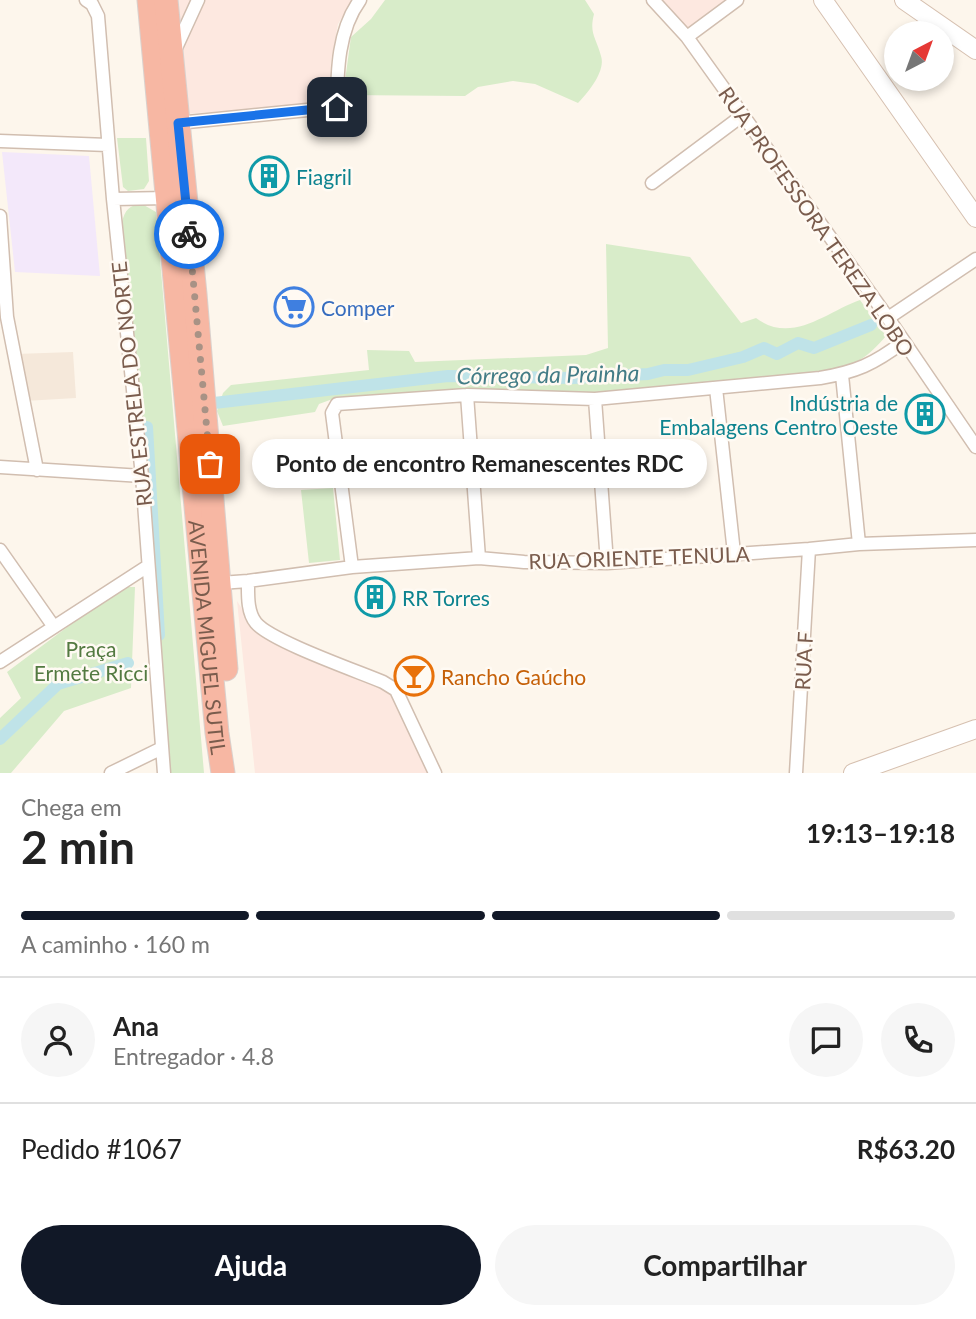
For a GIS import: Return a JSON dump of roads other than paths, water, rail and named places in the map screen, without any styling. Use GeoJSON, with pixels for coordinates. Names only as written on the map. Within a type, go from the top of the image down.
{"type":"FeatureCollection","features":[{"type":"Feature","properties":{"kind":"highway","name":"AVENIDA MIGUEL SUTIL"},"geometry":{"type":"LineString","coordinates":[[149,0],[217,733],[223,773]]}},
{"type":"Feature","properties":{"kind":"highway","name":"AVENIDA MIGUEL SUTIL"},"geometry":{"type":"LineString","coordinates":[[166,0],[236,773]]}},
{"type":"Feature","properties":{"kind":"highway"},"geometry":{"type":"LineString","coordinates":[[171,47],[174,0]]}},
{"type":"Feature","properties":{"kind":"street","name":"RUA ESTRELA DO NORTE"},"geometry":{"type":"LineString","coordinates":[[86,0],[92,4],[98,16],[113,199],[142,476],[160,749],[164,773]]}},
{"type":"Feature","properties":{"kind":"street"},"geometry":{"type":"LineString","coordinates":[[171,47],[198,0]]}},
{"type":"Feature","properties":{"kind":"street"},"geometry":{"type":"LineString","coordinates":[[178,123],[337,107],[342,41],[352,10],[360,0]]}},
{"type":"Feature","properties":{"kind":"street","name":"RUA PROFESSORA TEREZA LOBO"},"geometry":{"type":"LineString","coordinates":[[653,0],[687,37],[888,318],[976,447]]}},
{"type":"Feature","properties":{"kind":"street"},"geometry":{"type":"LineString","coordinates":[[687,37],[737,0]]}},
{"type":"Feature","properties":{"kind":"street"},"geometry":{"type":"LineString","coordinates":[[823,0],[976,218]]}},
{"type":"Feature","properties":{"kind":"street"},"geometry":{"type":"LineString","coordinates":[[904,0],[976,50]]}},
{"type":"Feature","properties":{"kind":"street"},"geometry":{"type":"LineString","coordinates":[[652,183],[743,116]]}},
{"type":"Feature","properties":{"kind":"street"},"geometry":{"type":"LineString","coordinates":[[0,141],[108,145]]}},
{"type":"Feature","properties":{"kind":"street"},"geometry":{"type":"LineString","coordinates":[[113,199],[167,198]]}},
{"type":"Feature","properties":{"kind":"street"},"geometry":{"type":"LineString","coordinates":[[0,216],[7,317],[37,470]]}},
{"type":"Feature","properties":{"kind":"street"},"geometry":{"type":"LineString","coordinates":[[888,318],[976,259]]}},
{"type":"Feature","properties":{"kind":"street"},"geometry":{"type":"LineString","coordinates":[[352,568],[332,413],[333,407],[339,404],[467,395],[596,399],[842,375],[871,365],[903,342]]}},
{"type":"Feature","properties":{"kind":"street"},"geometry":{"type":"LineString","coordinates":[[842,375],[859,544]]}},
{"type":"Feature","properties":{"kind":"street"},"geometry":{"type":"LineString","coordinates":[[716,388],[734,553]]}},
{"type":"Feature","properties":{"kind":"street"},"geometry":{"type":"LineString","coordinates":[[467,395],[479,558]]}},
{"type":"Feature","properties":{"kind":"street"},"geometry":{"type":"LineString","coordinates":[[596,399],[607,563]]}},
{"type":"Feature","properties":{"kind":"street"},"geometry":{"type":"LineString","coordinates":[[0,467],[142,476]]}},
{"type":"Feature","properties":{"kind":"street","name":"RUA ORIENTE TENULA"},"geometry":{"type":"LineString","coordinates":[[219,583],[352,568],[479,558],[524,562],[607,563],[859,544],[976,540]]}},
{"type":"Feature","properties":{"kind":"street","name":"RUA F"},"geometry":{"type":"LineString","coordinates":[[796,773],[809,549]]}},
{"type":"Feature","properties":{"kind":"street"},"geometry":{"type":"LineString","coordinates":[[0,550],[54,626]]}},
{"type":"Feature","properties":{"kind":"street"},"geometry":{"type":"LineString","coordinates":[[0,662],[148,566]]}},
{"type":"Feature","properties":{"kind":"street"},"geometry":{"type":"LineString","coordinates":[[248,581],[248,603],[254,621],[263,629],[287,642],[383,682],[396,691],[435,773]]}},
{"type":"Feature","properties":{"kind":"street"},"geometry":{"type":"LineString","coordinates":[[853,773],[880,769],[976,729]]}},
{"type":"Feature","properties":{"kind":"street"},"geometry":{"type":"LineString","coordinates":[[111,773],[160,749]]}},
{"type":"Feature","properties":{"kind":"waterway","name":"Córrego da Prainha"},"geometry":{"type":"LineString","coordinates":[[214,403],[448,376],[573,378],[688,370],[743,357],[764,348],[777,354],[798,343],[814,348],[871,325]]}},
{"type":"Feature","properties":{"kind":"waterway","name":"Córrego da Prainha"},"geometry":{"type":"LineString","coordinates":[[147,427],[159,635]]}},
{"type":"Feature","properties":{"kind":"waterway","name":"Córrego da Prainha"},"geometry":{"type":"LineString","coordinates":[[0,739],[58,684],[128,663]]}},
{"type":"Feature","properties":{"kind":"place","name":"Fiagril"},"geometry":{"type":"Point","coordinates":[269,176]}},
{"type":"Feature","properties":{"kind":"place","name":"Comper"},"geometry":{"type":"Point","coordinates":[294,307]}},
{"type":"Feature","properties":{"kind":"place","name":"Indústria de Embalagens Centro Oeste"},"geometry":{"type":"Point","coordinates":[925,414]}},
{"type":"Feature","properties":{"kind":"place","name":"Ponto de encontro Remanescentes RDC"},"geometry":{"type":"Point","coordinates":[210,464]}},
{"type":"Feature","properties":{"kind":"place","name":"RR Torres"},"geometry":{"type":"Point","coordinates":[375,597]}},
{"type":"Feature","properties":{"kind":"place","name":"Rancho Gaúcho"},"geometry":{"type":"Point","coordinates":[414,676]}},
{"type":"Feature","properties":{"kind":"park label","name":"Praça Ermete Ricci"},"geometry":{"type":"Point","coordinates":[91,660]}}]}
